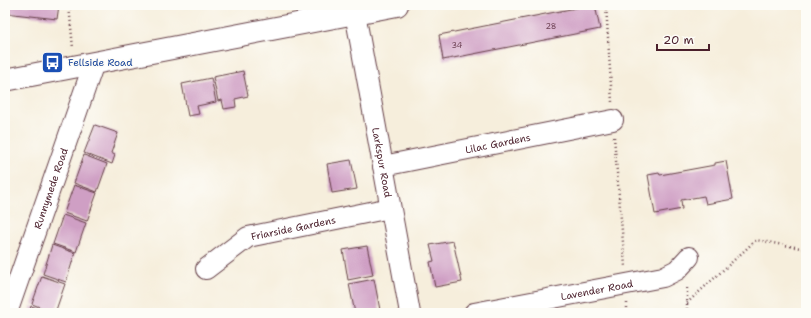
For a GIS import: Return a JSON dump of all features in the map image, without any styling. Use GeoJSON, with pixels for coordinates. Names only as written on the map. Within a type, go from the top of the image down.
{"type":"FeatureCollection","features":[{"type":"Feature","properties":{"kind":"street"},"geometry":{"type":"LineString","coordinates":[[5,80],[396,5]]}},
{"type":"Feature","properties":{"kind":"street","name":"Larkspur Road"},"geometry":{"type":"LineString","coordinates":[[354,13],[410,313]]}},
{"type":"Feature","properties":{"kind":"street","name":"Runnymede Road"},"geometry":{"type":"LineString","coordinates":[[8,313],[85,65]]}},
{"type":"Feature","properties":{"kind":"street","name":"Lilac Gardens"},"geometry":{"type":"LineString","coordinates":[[383,166],[613,120]]}},
{"type":"Feature","properties":{"kind":"street","name":"Friarside Gardens"},"geometry":{"type":"LineString","coordinates":[[206,269],[248,237],[390,208]]}},
{"type":"Feature","properties":{"kind":"street","name":"Lavender Road"},"geometry":{"type":"LineString","coordinates":[[474,313],[537,307],[626,283],[663,277],[683,263]]}},
{"type":"Feature","properties":{"kind":"path"},"geometry":{"type":"LineString","coordinates":[[69,5],[85,65]]}},
{"type":"Feature","properties":{"kind":"path"},"geometry":{"type":"LineString","coordinates":[[606,5],[627,313]]}},
{"type":"Feature","properties":{"kind":"path"},"geometry":{"type":"LineString","coordinates":[[686,303],[756,240],[806,249]]}},
{"type":"Feature","properties":{"kind":"path"},"geometry":{"type":"LineString","coordinates":[[683,263],[687,282],[687,313]]}},
{"type":"Feature","properties":{"kind":"building"},"geometry":{"type":"Polygon","coordinates":[[[5,5],[59,5],[57,19],[5,13],[5,5]]]}},
{"type":"Feature","properties":{"kind":"building"},"geometry":{"type":"Polygon","coordinates":[[[595,5],[600,29],[443,60],[439,35],[595,5]]]}},
{"type":"Feature","properties":{"kind":"building"},"geometry":{"type":"Polygon","coordinates":[[[243,71],[248,96],[235,99],[236,107],[224,109],[222,100],[218,101],[213,77],[243,71]]]}},
{"type":"Feature","properties":{"kind":"building"},"geometry":{"type":"Polygon","coordinates":[[[211,78],[216,102],[197,106],[199,114],[188,116],[182,84],[211,78]]]}},
{"type":"Feature","properties":{"kind":"building"},"geometry":{"type":"Polygon","coordinates":[[[95,125],[118,133],[111,153],[115,155],[112,164],[84,153],[95,125]]]}},
{"type":"Feature","properties":{"kind":"building"},"geometry":{"type":"Polygon","coordinates":[[[84,155],[107,164],[97,192],[74,183],[84,155]]]}},
{"type":"Feature","properties":{"kind":"building"},"geometry":{"type":"Polygon","coordinates":[[[351,160],[357,189],[332,193],[327,164],[351,160]]]}},
{"type":"Feature","properties":{"kind":"building"},"geometry":{"type":"Polygon","coordinates":[[[726,161],[733,199],[706,204],[704,196],[681,200],[682,209],[655,214],[648,175],[659,173],[660,175],[715,165],[715,163],[726,161]]]}},
{"type":"Feature","properties":{"kind":"building"},"geometry":{"type":"Polygon","coordinates":[[[74,185],[97,193],[87,221],[64,213],[74,185]]]}},
{"type":"Feature","properties":{"kind":"building"},"geometry":{"type":"Polygon","coordinates":[[[63,215],[86,223],[76,252],[53,244],[63,215]]]}},
{"type":"Feature","properties":{"kind":"building"},"geometry":{"type":"Polygon","coordinates":[[[453,241],[462,282],[435,287],[430,262],[434,261],[430,245],[453,241]]]}},
{"type":"Feature","properties":{"kind":"building"},"geometry":{"type":"Polygon","coordinates":[[[52,245],[75,253],[66,282],[43,274],[52,245]]]}},
{"type":"Feature","properties":{"kind":"building"},"geometry":{"type":"Polygon","coordinates":[[[367,246],[373,275],[348,280],[343,250],[367,246]]]}},
{"type":"Feature","properties":{"kind":"building"},"geometry":{"type":"Polygon","coordinates":[[[42,276],[65,284],[55,313],[32,304],[42,276]]]}},
{"type":"Feature","properties":{"kind":"building"},"geometry":{"type":"Polygon","coordinates":[[[374,279],[380,310],[355,313],[349,284],[374,279]]]}},
{"type":"Feature","properties":{"kind":"building"},"geometry":{"type":"Polygon","coordinates":[[[31,306],[51,313],[29,313],[31,306]]]}},
{"type":"Feature","properties":{"kind":"place","name":"Fellside Road"},"geometry":{"type":"Point","coordinates":[53,62]}}]}
